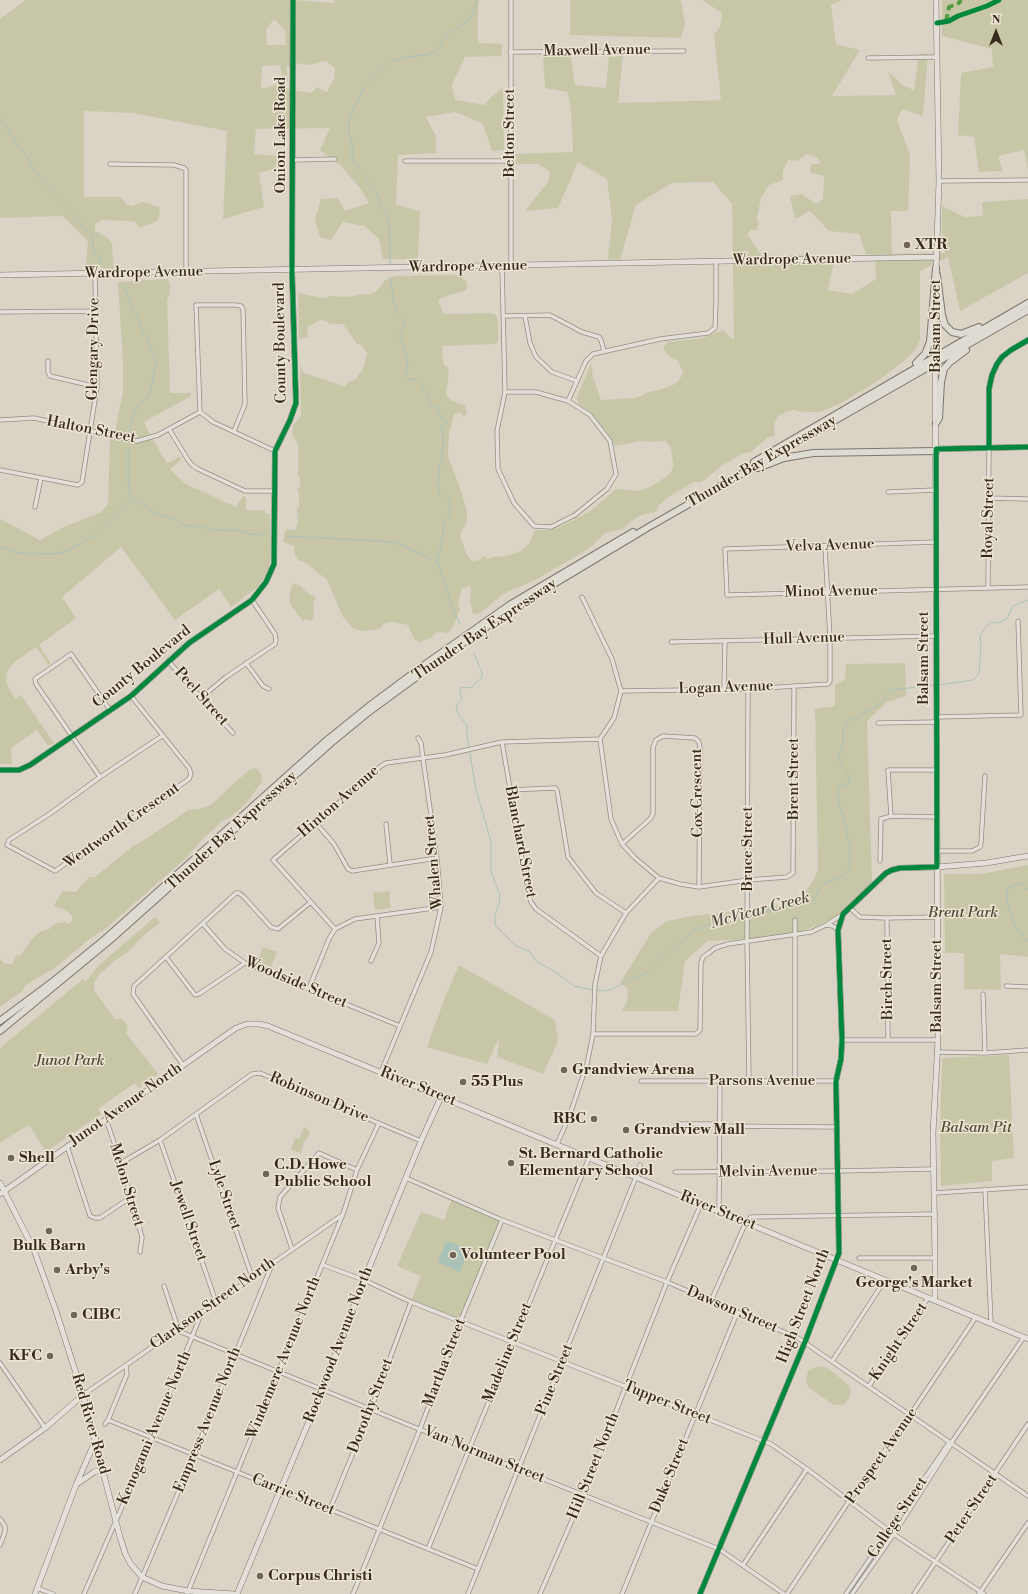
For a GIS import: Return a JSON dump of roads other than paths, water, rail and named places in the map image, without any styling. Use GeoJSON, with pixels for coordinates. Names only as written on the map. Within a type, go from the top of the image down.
{"type":"FeatureCollection","features":[{"type":"Feature","properties":{"kind":"highway"},"geometry":{"type":"LineString","coordinates":[[936,268],[944,325],[952,332],[961,334],[1010,313]]}},
{"type":"Feature","properties":{"kind":"highway"},"geometry":{"type":"LineString","coordinates":[[886,385],[919,361],[928,350],[930,342],[936,268]]}},
{"type":"Feature","properties":{"kind":"highway","name":"Thunder Bay Expressway"},"geometry":{"type":"LineString","coordinates":[[2,1020],[51,983],[105,938],[327,740],[438,654],[511,604],[1028,303]]}},
{"type":"Feature","properties":{"kind":"highway","name":"Thunder Bay Expressway"},"geometry":{"type":"LineString","coordinates":[[0,1031],[109,941],[331,743],[376,706],[430,666],[514,608],[728,481],[936,364],[1028,310]]}},
{"type":"Feature","properties":{"kind":"highway"},"geometry":{"type":"LineString","coordinates":[[936,423],[939,418],[941,382],[944,369],[973,342]]}},
{"type":"Feature","properties":{"kind":"highway"},"geometry":{"type":"LineString","coordinates":[[728,481],[774,461],[803,454],[825,452],[936,450]]}},
{"type":"Feature","properties":{"kind":"highway"},"geometry":{"type":"LineString","coordinates":[[0,1035],[12,1022]]}},
{"type":"Feature","properties":{"kind":"main road","name":"Onion Lake Road"},"geometry":{"type":"LineString","coordinates":[[292,271],[293,0]]}},
{"type":"Feature","properties":{"kind":"main road","name":"Balsam Street"},"geometry":{"type":"LineString","coordinates":[[931,1299],[935,1296],[935,1214],[933,1169],[938,1040],[935,257],[939,181],[936,0]]}},
{"type":"Feature","properties":{"kind":"main road","name":"Wardrope Avenue"},"geometry":{"type":"LineString","coordinates":[[0,276],[502,267],[935,257]]}},
{"type":"Feature","properties":{"kind":"main road","name":"County Boulevard"},"geometry":{"type":"LineString","coordinates":[[0,770],[14,770],[27,767],[72,737],[130,696],[189,643],[252,600],[266,582],[274,564],[275,451],[290,420],[296,403],[292,271]]}},
{"type":"Feature","properties":{"kind":"main road"},"geometry":{"type":"LineString","coordinates":[[989,448],[989,394],[992,375],[1002,357],[1028,340]]}},
{"type":"Feature","properties":{"kind":"main road"},"geometry":{"type":"LineString","coordinates":[[936,450],[1028,447]]}},
{"type":"Feature","properties":{"kind":"main road"},"geometry":{"type":"LineString","coordinates":[[843,914],[886,873],[892,870],[900,868],[986,863],[1028,856]]}},
{"type":"Feature","properties":{"kind":"main road","name":"High Street North"},"geometry":{"type":"LineString","coordinates":[[700,1594],[838,1260],[839,1217],[836,1081],[841,1059],[842,1040],[838,930],[843,914]]}},
{"type":"Feature","properties":{"kind":"main road","name":"Junot Avenue North"},"geometry":{"type":"LineString","coordinates":[[2,1192],[236,1028],[250,1024]]}},
{"type":"Feature","properties":{"kind":"main road","name":"River Street"},"geometry":{"type":"LineString","coordinates":[[250,1024],[268,1026],[1026,1338]]}},
{"type":"Feature","properties":{"kind":"main road","name":"Rockwood Avenue North"},"geometry":{"type":"LineString","coordinates":[[236,1594],[322,1390],[364,1280],[421,1141],[442,1097]]}},
{"type":"Feature","properties":{"kind":"main road","name":"Red River Road"},"geometry":{"type":"LineString","coordinates":[[0,1183],[2,1192],[34,1250],[83,1395],[104,1469],[116,1521],[125,1553],[130,1563],[142,1577],[162,1586],[188,1593],[236,1594]]}},
{"type":"Feature","properties":{"kind":"main road"},"geometry":{"type":"LineString","coordinates":[[0,1460],[45,1428],[83,1395]]}},
{"type":"Feature","properties":{"kind":"main road"},"geometry":{"type":"LineString","coordinates":[[35,1594],[76,1485],[96,1439]]}},
{"type":"Feature","properties":{"kind":"main road"},"geometry":{"type":"LineString","coordinates":[[76,1485],[94,1472],[104,1469]]}},
{"type":"Feature","properties":{"kind":"street","name":"Belton Street"},"geometry":{"type":"LineString","coordinates":[[511,0],[511,266]]}},
{"type":"Feature","properties":{"kind":"street","name":"Maxwell Avenue"},"geometry":{"type":"LineString","coordinates":[[510,52],[684,51]]}},
{"type":"Feature","properties":{"kind":"street"},"geometry":{"type":"LineString","coordinates":[[868,58],[937,57]]}},
{"type":"Feature","properties":{"kind":"street"},"geometry":{"type":"LineString","coordinates":[[293,160],[335,159]]}},
{"type":"Feature","properties":{"kind":"street"},"geometry":{"type":"LineString","coordinates":[[405,162],[510,161]]}},
{"type":"Feature","properties":{"kind":"street"},"geometry":{"type":"LineString","coordinates":[[110,164],[174,166],[184,168],[186,170],[186,273]]}},
{"type":"Feature","properties":{"kind":"street"},"geometry":{"type":"LineString","coordinates":[[939,181],[1028,180]]}},
{"type":"Feature","properties":{"kind":"street"},"geometry":{"type":"LineString","coordinates":[[568,401],[588,358],[593,354],[660,339],[708,333],[714,328],[716,262]]}},
{"type":"Feature","properties":{"kind":"street"},"geometry":{"type":"LineString","coordinates":[[502,267],[505,392],[497,431],[498,469],[514,503],[534,526],[551,527],[575,515],[607,489],[616,474],[610,441],[590,415],[568,401],[536,392],[505,392]]}},
{"type":"Feature","properties":{"kind":"street","name":"Glengary Drive"},"geometry":{"type":"LineString","coordinates":[[0,470],[78,485],[82,482],[97,387],[95,274]]}},
{"type":"Feature","properties":{"kind":"street"},"geometry":{"type":"LineString","coordinates":[[234,431],[245,404],[243,309],[241,306],[196,306],[200,412],[213,422],[275,451]]}},
{"type":"Feature","properties":{"kind":"street"},"geometry":{"type":"LineString","coordinates":[[0,312],[95,311]]}},
{"type":"Feature","properties":{"kind":"street"},"geometry":{"type":"LineString","coordinates":[[503,316],[552,316],[582,332],[599,337],[604,351]]}},
{"type":"Feature","properties":{"kind":"street"},"geometry":{"type":"LineString","coordinates":[[525,316],[530,344],[536,357],[552,372],[577,380]]}},
{"type":"Feature","properties":{"kind":"street"},"geometry":{"type":"LineString","coordinates":[[48,361],[48,372],[50,376],[97,387]]}},
{"type":"Feature","properties":{"kind":"street","name":"Halton Street"},"geometry":{"type":"LineString","coordinates":[[0,420],[34,418],[137,441],[147,439],[169,430],[200,412]]}},
{"type":"Feature","properties":{"kind":"street"},"geometry":{"type":"LineString","coordinates":[[169,430],[188,460],[198,469],[245,491],[275,491]]}},
{"type":"Feature","properties":{"kind":"street","name":"Royal Street"},"geometry":{"type":"LineString","coordinates":[[988,588],[989,448]]}},
{"type":"Feature","properties":{"kind":"street"},"geometry":{"type":"LineString","coordinates":[[35,507],[41,478]]}},
{"type":"Feature","properties":{"kind":"street"},"geometry":{"type":"LineString","coordinates":[[888,492],[935,490]]}},
{"type":"Feature","properties":{"kind":"street"},"geometry":{"type":"LineString","coordinates":[[989,498],[1028,499]]}},
{"type":"Feature","properties":{"kind":"street","name":"Velva Avenue"},"geometry":{"type":"LineString","coordinates":[[727,594],[725,550],[936,542]]}},
{"type":"Feature","properties":{"kind":"street"},"geometry":{"type":"LineString","coordinates":[[825,547],[830,638]]}},
{"type":"Feature","properties":{"kind":"street","name":"Minot Avenue"},"geometry":{"type":"LineString","coordinates":[[727,594],[1028,587]]}},
{"type":"Feature","properties":{"kind":"street"},"geometry":{"type":"LineString","coordinates":[[582,597],[612,659],[622,691],[614,718],[600,739],[611,819],[622,844],[635,858],[659,878],[680,884],[699,886],[748,880]]}},
{"type":"Feature","properties":{"kind":"street"},"geometry":{"type":"LineString","coordinates":[[201,698],[226,677],[275,644],[275,634],[252,600]]}},
{"type":"Feature","properties":{"kind":"street"},"geometry":{"type":"LineString","coordinates":[[878,723],[1021,715],[1018,621]]}},
{"type":"Feature","properties":{"kind":"street","name":"Hull Avenue"},"geometry":{"type":"LineString","coordinates":[[671,642],[936,636]]}},
{"type":"Feature","properties":{"kind":"street","name":"Logan Avenue"},"geometry":{"type":"LineString","coordinates":[[622,691],[748,689],[828,684],[830,682],[830,638]]}},
{"type":"Feature","properties":{"kind":"street"},"geometry":{"type":"LineString","coordinates":[[724,689],[725,641]]}},
{"type":"Feature","properties":{"kind":"street"},"geometry":{"type":"LineString","coordinates":[[100,777],[36,684],[36,678],[71,654],[110,710]]}},
{"type":"Feature","properties":{"kind":"street","name":"Peel Street"},"geometry":{"type":"LineString","coordinates":[[168,661],[233,734]]}},
{"type":"Feature","properties":{"kind":"street"},"geometry":{"type":"LineString","coordinates":[[246,663],[263,686],[269,688]]}},
{"type":"Feature","properties":{"kind":"street","name":"Brent Street"},"geometry":{"type":"LineString","coordinates":[[748,880],[787,876],[794,872],[794,686]]}},
{"type":"Feature","properties":{"kind":"street","name":"Bruce Street"},"geometry":{"type":"LineString","coordinates":[[748,689],[747,940],[749,1081]]}},
{"type":"Feature","properties":{"kind":"street","name":"Wentworth Crescent"},"geometry":{"type":"LineString","coordinates":[[130,696],[189,768],[189,779],[55,871],[7,845],[9,840],[51,813],[100,777],[162,736]]}},
{"type":"Feature","properties":{"kind":"street","name":"Cox Crescent"},"geometry":{"type":"LineString","coordinates":[[622,844],[650,819],[653,814],[653,747],[656,740],[663,736],[695,738],[699,742],[700,749],[699,886]]}},
{"type":"Feature","properties":{"kind":"street","name":"Whalen Street"},"geometry":{"type":"LineString","coordinates":[[381,1072],[431,952],[441,908],[437,858],[421,743],[418,738]]}},
{"type":"Feature","properties":{"kind":"street","name":"Hinton Avenue"},"geometry":{"type":"LineString","coordinates":[[335,929],[273,860],[381,766],[386,763],[423,759],[502,742],[600,739]]}},
{"type":"Feature","properties":{"kind":"street","name":"Blanchard Street"},"geometry":{"type":"LineString","coordinates":[[502,742],[509,790],[527,888],[531,902],[536,909],[601,956]]}},
{"type":"Feature","properties":{"kind":"street"},"geometry":{"type":"LineString","coordinates":[[892,816],[888,771],[937,770]]}},
{"type":"Feature","properties":{"kind":"street"},"geometry":{"type":"LineString","coordinates":[[937,851],[972,851],[980,847],[982,843],[985,776]]}},
{"type":"Feature","properties":{"kind":"street"},"geometry":{"type":"LineString","coordinates":[[509,790],[555,788],[557,790],[568,856],[596,893],[626,913]]}},
{"type":"Feature","properties":{"kind":"street"},"geometry":{"type":"LineString","coordinates":[[880,861],[881,819],[892,816],[937,817]]}},
{"type":"Feature","properties":{"kind":"street"},"geometry":{"type":"LineString","coordinates":[[316,823],[334,844],[350,871],[354,872],[390,864],[437,858]]}},
{"type":"Feature","properties":{"kind":"street"},"geometry":{"type":"LineString","coordinates":[[386,824],[390,864]]}},
{"type":"Feature","properties":{"kind":"street"},"geometry":{"type":"LineString","coordinates":[[557,1144],[582,1080],[593,1034],[595,984],[601,956],[626,913],[659,878]]}},
{"type":"Feature","properties":{"kind":"street"},"geometry":{"type":"LineString","coordinates":[[183,1065],[133,991],[134,986],[236,893],[239,893],[244,897],[271,927],[278,929],[311,902]]}},
{"type":"Feature","properties":{"kind":"street"},"geometry":{"type":"LineString","coordinates":[[308,988],[328,939],[335,929],[355,919],[441,908]]}},
{"type":"Feature","properties":{"kind":"street"},"geometry":{"type":"LineString","coordinates":[[850,908],[860,917],[937,917]]}},
{"type":"Feature","properties":{"kind":"street"},"geometry":{"type":"LineString","coordinates":[[593,1034],[696,1034],[700,1030],[702,960],[715,948],[747,940],[811,932],[826,925],[843,914]]}},
{"type":"Feature","properties":{"kind":"street"},"geometry":{"type":"LineString","coordinates":[[371,961],[380,943],[377,916]]}},
{"type":"Feature","properties":{"kind":"street","name":"Birch Street"},"geometry":{"type":"LineString","coordinates":[[887,918],[888,1040]]}},
{"type":"Feature","properties":{"kind":"street"},"geometry":{"type":"LineString","coordinates":[[795,920],[795,1081]]}},
{"type":"Feature","properties":{"kind":"street","name":"Woodside Street"},"geometry":{"type":"LineString","coordinates":[[203,924],[225,949],[245,963],[400,1026]]}},
{"type":"Feature","properties":{"kind":"street"},"geometry":{"type":"LineString","coordinates":[[826,925],[833,926],[838,930]]}},
{"type":"Feature","properties":{"kind":"street"},"geometry":{"type":"LineString","coordinates":[[166,957],[195,996],[245,963]]}},
{"type":"Feature","properties":{"kind":"street"},"geometry":{"type":"LineString","coordinates":[[1006,986],[1028,987]]}},
{"type":"Feature","properties":{"kind":"street"},"geometry":{"type":"LineString","coordinates":[[983,994],[985,1053]]}},
{"type":"Feature","properties":{"kind":"street"},"geometry":{"type":"LineString","coordinates":[[842,1040],[938,1040]]}},
{"type":"Feature","properties":{"kind":"street"},"geometry":{"type":"LineString","coordinates":[[937,1052],[985,1053],[1028,1050]]}},
{"type":"Feature","properties":{"kind":"street","name":"Robinson Drive"},"geometry":{"type":"LineString","coordinates":[[121,1163],[160,1140],[252,1074],[260,1073],[421,1141]]}},
{"type":"Feature","properties":{"kind":"street","name":"Parsons Avenue"},"geometry":{"type":"LineString","coordinates":[[641,1081],[836,1081]]}},
{"type":"Feature","properties":{"kind":"street"},"geometry":{"type":"LineString","coordinates":[[719,1211],[720,1081]]}},
{"type":"Feature","properties":{"kind":"street","name":"Lyle Street"},"geometry":{"type":"LineString","coordinates":[[196,1114],[252,1276]]}},
{"type":"Feature","properties":{"kind":"street","name":"Melon Street"},"geometry":{"type":"LineString","coordinates":[[106,1118],[121,1163],[142,1237],[140,1252]]}},
{"type":"Feature","properties":{"kind":"street","name":"Windemere Avenue North"},"geometry":{"type":"LineString","coordinates":[[188,1593],[323,1265],[343,1214],[357,1170],[379,1124]]}},
{"type":"Feature","properties":{"kind":"street"},"geometry":{"type":"LineString","coordinates":[[676,1124],[837,1126]]}},
{"type":"Feature","properties":{"kind":"street","name":"Jewell Street"},"geometry":{"type":"LineString","coordinates":[[160,1140],[216,1302]]}},
{"type":"Feature","properties":{"kind":"street"},"geometry":{"type":"LineString","coordinates":[[67,1146],[90,1216],[100,1218],[131,1197]]}},
{"type":"Feature","properties":{"kind":"street"},"geometry":{"type":"LineString","coordinates":[[292,1249],[278,1208],[280,1197],[319,1153],[357,1170]]}},
{"type":"Feature","properties":{"kind":"street","name":"Madeline Street"},"geometry":{"type":"LineString","coordinates":[[428,1549],[588,1158]]}},
{"type":"Feature","properties":{"kind":"street","name":"Pine Street"},"geometry":{"type":"LineString","coordinates":[[468,1594],[640,1165]]}},
{"type":"Feature","properties":{"kind":"street","name":"Melvin Avenue"},"geometry":{"type":"LineString","coordinates":[[675,1172],[837,1172],[933,1169]]}},
{"type":"Feature","properties":{"kind":"street","name":"Dawson Street"},"geometry":{"type":"LineString","coordinates":[[406,1178],[502,1220],[667,1282],[805,1342],[1028,1496]]}},
{"type":"Feature","properties":{"kind":"street"},"geometry":{"type":"LineString","coordinates":[[934,1193],[1028,1187]]}},
{"type":"Feature","properties":{"kind":"street"},"geometry":{"type":"LineString","coordinates":[[985,1189],[991,1323]]}},
{"type":"Feature","properties":{"kind":"street","name":"Hill Street North"},"geometry":{"type":"LineString","coordinates":[[540,1594],[583,1495],[627,1387],[667,1282],[701,1204]]}},
{"type":"Feature","properties":{"kind":"street","name":"Clarkson Street North"},"geometry":{"type":"LineString","coordinates":[[83,1395],[343,1214]]}},
{"type":"Feature","properties":{"kind":"street"},"geometry":{"type":"LineString","coordinates":[[711,1301],[746,1222],[751,1217],[839,1217],[935,1214]]}},
{"type":"Feature","properties":{"kind":"street","name":"Martha Street"},"geometry":{"type":"LineString","coordinates":[[353,1594],[502,1220]]}},
{"type":"Feature","properties":{"kind":"street"},"geometry":{"type":"LineString","coordinates":[[860,1258],[935,1258]]}},
{"type":"Feature","properties":{"kind":"street","name":"Empress Avenue North"},"geometry":{"type":"LineString","coordinates":[[135,1594],[194,1456],[273,1262]]}},
{"type":"Feature","properties":{"kind":"street","name":"Tupper Street"},"geometry":{"type":"LineString","coordinates":[[323,1265],[364,1280],[411,1302],[461,1320],[562,1362],[771,1444],[807,1468],[889,1531],[981,1593]]}},
{"type":"Feature","properties":{"kind":"street"},"geometry":{"type":"LineString","coordinates":[[832,1360],[885,1280]]}},
{"type":"Feature","properties":{"kind":"street"},"geometry":{"type":"LineString","coordinates":[[164,1286],[177,1329]]}},
{"type":"Feature","properties":{"kind":"street","name":"Knight Street"},"geometry":{"type":"LineString","coordinates":[[869,1386],[931,1299]]}},
{"type":"Feature","properties":{"kind":"street","name":"Dorothy Street"},"geometry":{"type":"LineString","coordinates":[[330,1509],[371,1409],[411,1302]]}},
{"type":"Feature","properties":{"kind":"street","name":"Kenogami Avenue North"},"geometry":{"type":"LineString","coordinates":[[84,1594],[152,1438],[193,1337],[201,1313]]}},
{"type":"Feature","properties":{"kind":"street","name":"Duke Street"},"geometry":{"type":"LineString","coordinates":[[622,1594],[737,1313]]}},
{"type":"Feature","properties":{"kind":"street","name":"Prospect Avenue"},"geometry":{"type":"LineString","coordinates":[[788,1594],[849,1501],[910,1415],[976,1317]]}},
{"type":"Feature","properties":{"kind":"street","name":"Van Norman Street"},"geometry":{"type":"LineString","coordinates":[[177,1329],[193,1337],[468,1449],[719,1548],[784,1594]]}},
{"type":"Feature","properties":{"kind":"street","name":"College Street"},"geometry":{"type":"LineString","coordinates":[[852,1594],[894,1534],[951,1443],[1026,1338]]}},
{"type":"Feature","properties":{"kind":"street"},"geometry":{"type":"LineString","coordinates":[[0,1363],[45,1428]]}},
{"type":"Feature","properties":{"kind":"street"},"geometry":{"type":"LineString","coordinates":[[105,1424],[108,1420],[126,1374],[126,1365]]}},
{"type":"Feature","properties":{"kind":"street","name":"Carrie Street"},"geometry":{"type":"LineString","coordinates":[[108,1420],[194,1456],[238,1472],[478,1569]]}},
{"type":"Feature","properties":{"kind":"street","name":"Peter Street"},"geometry":{"type":"LineString","coordinates":[[914,1594],[996,1474],[1028,1424]]}},
{"type":"Feature","properties":{"kind":"street","name":"College Street"},"geometry":{"type":"LineString","coordinates":[[846,1594],[948,1444],[951,1443]]}},
{"type":"Feature","properties":{"kind":"street"},"geometry":{"type":"LineString","coordinates":[[743,1566],[807,1468]]}},
{"type":"Feature","properties":{"kind":"street"},"geometry":{"type":"LineString","coordinates":[[0,1519],[5,1526],[5,1532],[0,1545]]}},
{"type":"Feature","properties":{"kind":"street"},"geometry":{"type":"LineString","coordinates":[[981,1593],[1028,1523]]}},
{"type":"Feature","properties":{"kind":"street"},"geometry":{"type":"LineString","coordinates":[[870,1559],[874,1562]]}},
{"type":"Feature","properties":{"kind":"street"},"geometry":{"type":"LineString","coordinates":[[37,1588],[53,1594]]}},
{"type":"Feature","properties":{"kind":"waterway","name":"McVicar Creek"},"geometry":{"type":"LineString","coordinates":[[390,264],[389,219],[383,209],[377,193],[352,160],[352,142],[349,134],[349,120],[366,85],[380,70],[393,60],[425,55],[436,51],[448,34],[470,19],[475,9],[477,0]]}},
{"type":"Feature","properties":{"kind":"waterway"},"geometry":{"type":"LineString","coordinates":[[0,116],[16,142],[27,156],[34,171],[92,236],[94,253],[100,257],[101,266]]}},
{"type":"Feature","properties":{"kind":"waterway","name":"McVicar Creek"},"geometry":{"type":"LineString","coordinates":[[390,277],[394,304],[404,320],[404,326],[398,336],[408,360],[406,376],[411,380],[415,379],[423,386],[430,404],[437,408],[441,417],[448,422],[441,427],[443,445],[438,486],[440,493],[449,500],[450,512],[443,527],[443,536],[437,561],[451,605],[460,624]]}},
{"type":"Feature","properties":{"kind":"waterway"},"geometry":{"type":"LineString","coordinates":[[122,284],[157,361],[150,391],[147,397],[135,410],[129,430]]}},
{"type":"Feature","properties":{"kind":"waterway"},"geometry":{"type":"LineString","coordinates":[[128,448],[128,483],[132,498]]}},
{"type":"Feature","properties":{"kind":"waterway"},"geometry":{"type":"LineString","coordinates":[[0,547],[17,553],[53,554],[68,551],[94,535],[132,499]]}},
{"type":"Feature","properties":{"kind":"waterway"},"geometry":{"type":"LineString","coordinates":[[133,499],[137,500],[153,512],[175,519],[180,524],[217,530],[244,531],[249,534],[265,535]]}},
{"type":"Feature","properties":{"kind":"waterway"},"geometry":{"type":"LineString","coordinates":[[286,536],[395,542],[436,561]]}},
{"type":"Feature","properties":{"kind":"waterway","name":"McVicar Creek"},"geometry":{"type":"LineString","coordinates":[[938,685],[973,680],[979,672],[981,644],[980,635],[990,622],[998,623],[1007,619],[1013,606],[1028,600]]}},
{"type":"Feature","properties":{"kind":"waterway","name":"McVicar Creek"},"geometry":{"type":"LineString","coordinates":[[474,654],[482,673],[482,677],[471,688],[461,688],[462,699],[456,706],[459,716],[467,725],[467,736],[476,790],[491,841],[491,872],[500,895],[495,916],[495,925],[516,946],[530,952],[537,962],[551,969],[574,986],[593,990]]}},
{"type":"Feature","properties":{"kind":"waterway","name":"McVicar Creek"},"geometry":{"type":"LineString","coordinates":[[749,915],[813,900],[825,884],[845,874],[850,866],[850,842],[844,816],[839,804],[838,789],[850,783],[849,775],[838,760],[843,743],[843,729],[847,722],[882,702],[891,690],[935,685]]}},
{"type":"Feature","properties":{"kind":"waterway","name":"McVicar Creek"},"geometry":{"type":"LineString","coordinates":[[1028,889],[1021,883],[1010,886],[1007,891],[1007,901],[1013,922],[1018,932],[1028,941]]}},
{"type":"Feature","properties":{"kind":"waterway","name":"McVicar Creek"},"geometry":{"type":"LineString","coordinates":[[596,990],[607,991],[649,971],[658,960],[695,930],[726,918],[746,916]]}},
{"type":"Feature","properties":{"kind":"place","name":"XTR"},"geometry":{"type":"Point","coordinates":[907,245]}},
{"type":"Feature","properties":{"kind":"place","name":"Grandview Arena"},"geometry":{"type":"Point","coordinates":[564,1070]}},
{"type":"Feature","properties":{"kind":"place","name":"55 Plus"},"geometry":{"type":"Point","coordinates":[463,1082]}},
{"type":"Feature","properties":{"kind":"place","name":"RBC"},"geometry":{"type":"Point","coordinates":[594,1119]}},
{"type":"Feature","properties":{"kind":"place","name":"Grandview Mall"},"geometry":{"type":"Point","coordinates":[626,1130]}},
{"type":"Feature","properties":{"kind":"place","name":"Shell"},"geometry":{"type":"Point","coordinates":[11,1158]}},
{"type":"Feature","properties":{"kind":"place","name":"St. Bernard Catholic Elementary School"},"geometry":{"type":"Point","coordinates":[511,1163]}},
{"type":"Feature","properties":{"kind":"place","name":"C.D. Howe Public School"},"geometry":{"type":"Point","coordinates":[266,1174]}},
{"type":"Feature","properties":{"kind":"place","name":"Bulk Barn"},"geometry":{"type":"Point","coordinates":[49,1231]}},
{"type":"Feature","properties":{"kind":"place","name":"Volunteer Pool"},"geometry":{"type":"Point","coordinates":[453,1255]}},
{"type":"Feature","properties":{"kind":"place","name":"George's Market"},"geometry":{"type":"Point","coordinates":[914,1268]}},
{"type":"Feature","properties":{"kind":"place","name":"Arby's"},"geometry":{"type":"Point","coordinates":[57,1270]}},
{"type":"Feature","properties":{"kind":"place","name":"CIBC"},"geometry":{"type":"Point","coordinates":[74,1315]}},
{"type":"Feature","properties":{"kind":"place","name":"KFC"},"geometry":{"type":"Point","coordinates":[50,1356]}},
{"type":"Feature","properties":{"kind":"place","name":"Corpus Christi"},"geometry":{"type":"Point","coordinates":[260,1576]}},
{"type":"Feature","properties":{"kind":"park label","name":"Brent Park"},"geometry":{"type":"Point","coordinates":[963,913]}},
{"type":"Feature","properties":{"kind":"park label","name":"Junot Park"},"geometry":{"type":"Point","coordinates":[70,1061]}},
{"type":"Feature","properties":{"kind":"park label","name":"Balsam Pit"},"geometry":{"type":"Point","coordinates":[976,1128]}}]}
